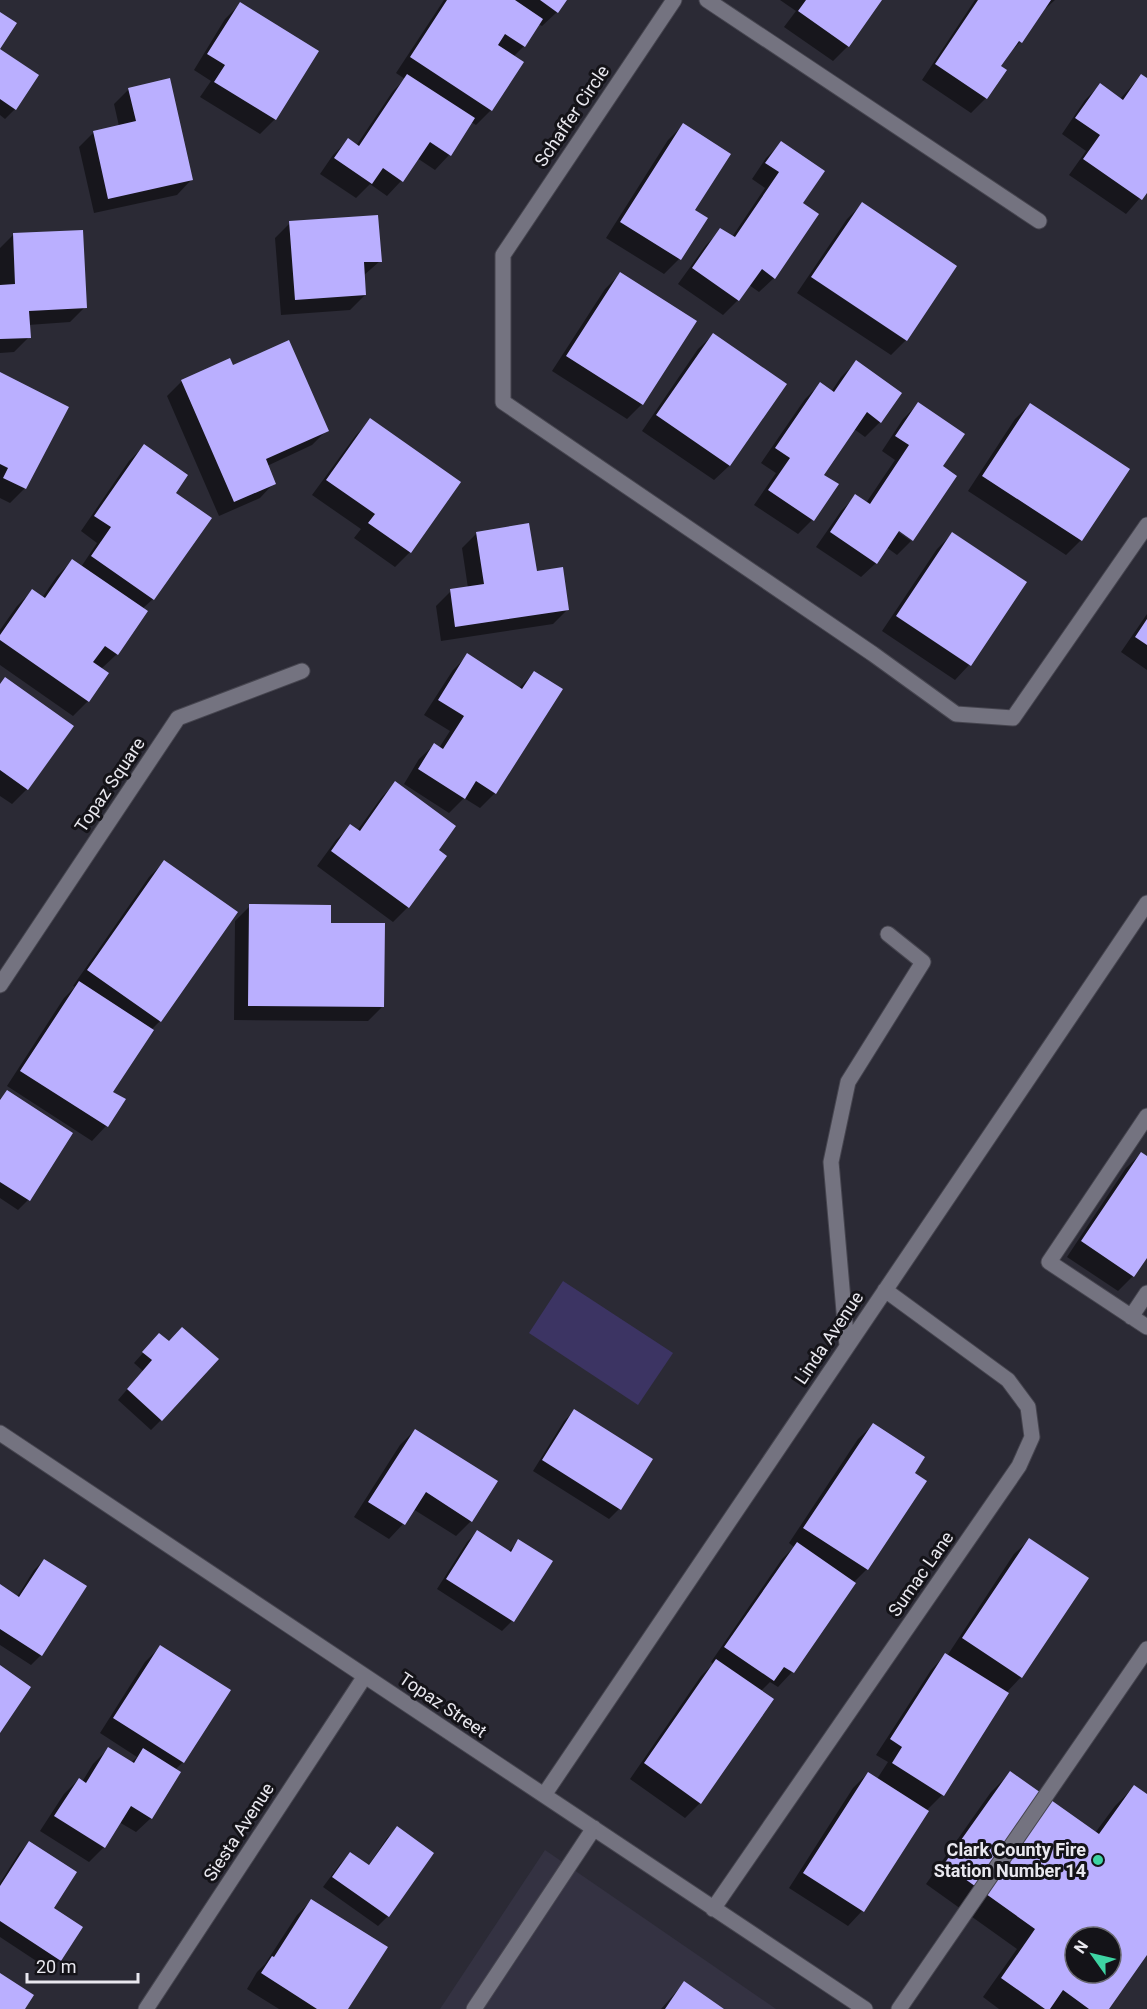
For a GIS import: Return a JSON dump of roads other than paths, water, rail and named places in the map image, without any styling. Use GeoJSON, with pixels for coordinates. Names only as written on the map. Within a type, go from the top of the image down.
{"type":"FeatureCollection","features":[{"type":"Feature","properties":{"kind":"street","name":"Schaffer Circle"},"geometry":{"type":"LineString","coordinates":[[674,0],[503,255],[503,402],[864,647],[956,714],[1013,718],[1147,525]]}},
{"type":"Feature","properties":{"kind":"street"},"geometry":{"type":"LineString","coordinates":[[707,0],[1040,221]]}},
{"type":"Feature","properties":{"kind":"street","name":"Topaz Square"},"geometry":{"type":"LineString","coordinates":[[0,985],[178,718],[302,672]]}},
{"type":"Feature","properties":{"kind":"street","name":"Linda Avenue"},"geometry":{"type":"LineString","coordinates":[[544,1795],[1147,903]]}},
{"type":"Feature","properties":{"kind":"street"},"geometry":{"type":"LineString","coordinates":[[847,1346],[831,1162],[848,1082],[923,962],[888,934]]}},
{"type":"Feature","properties":{"kind":"street"},"geometry":{"type":"LineString","coordinates":[[1147,1116],[1049,1262],[1147,1327]]}},
{"type":"Feature","properties":{"kind":"street","name":"Sumac Lane"},"geometry":{"type":"LineString","coordinates":[[713,1908],[1019,1466],[1032,1437],[1028,1407],[1008,1380],[885,1290]]}},
{"type":"Feature","properties":{"kind":"street"},"geometry":{"type":"LineString","coordinates":[[1131,1317],[1147,1293]]}},
{"type":"Feature","properties":{"kind":"street","name":"Topaz Street"},"geometry":{"type":"LineString","coordinates":[[0,1433],[865,2009]]}},
{"type":"Feature","properties":{"kind":"street"},"geometry":{"type":"LineString","coordinates":[[899,2009],[1147,1649]]}},
{"type":"Feature","properties":{"kind":"street","name":"Siesta Avenue"},"geometry":{"type":"LineString","coordinates":[[146,2009],[365,1676]]}},
{"type":"Feature","properties":{"kind":"street"},"geometry":{"type":"LineString","coordinates":[[474,2009],[594,1828]]}},
{"type":"Feature","properties":{"kind":"place","name":"Clark County Fire Station Number 14"},"geometry":{"type":"Point","coordinates":[1098,1860]}}]}
